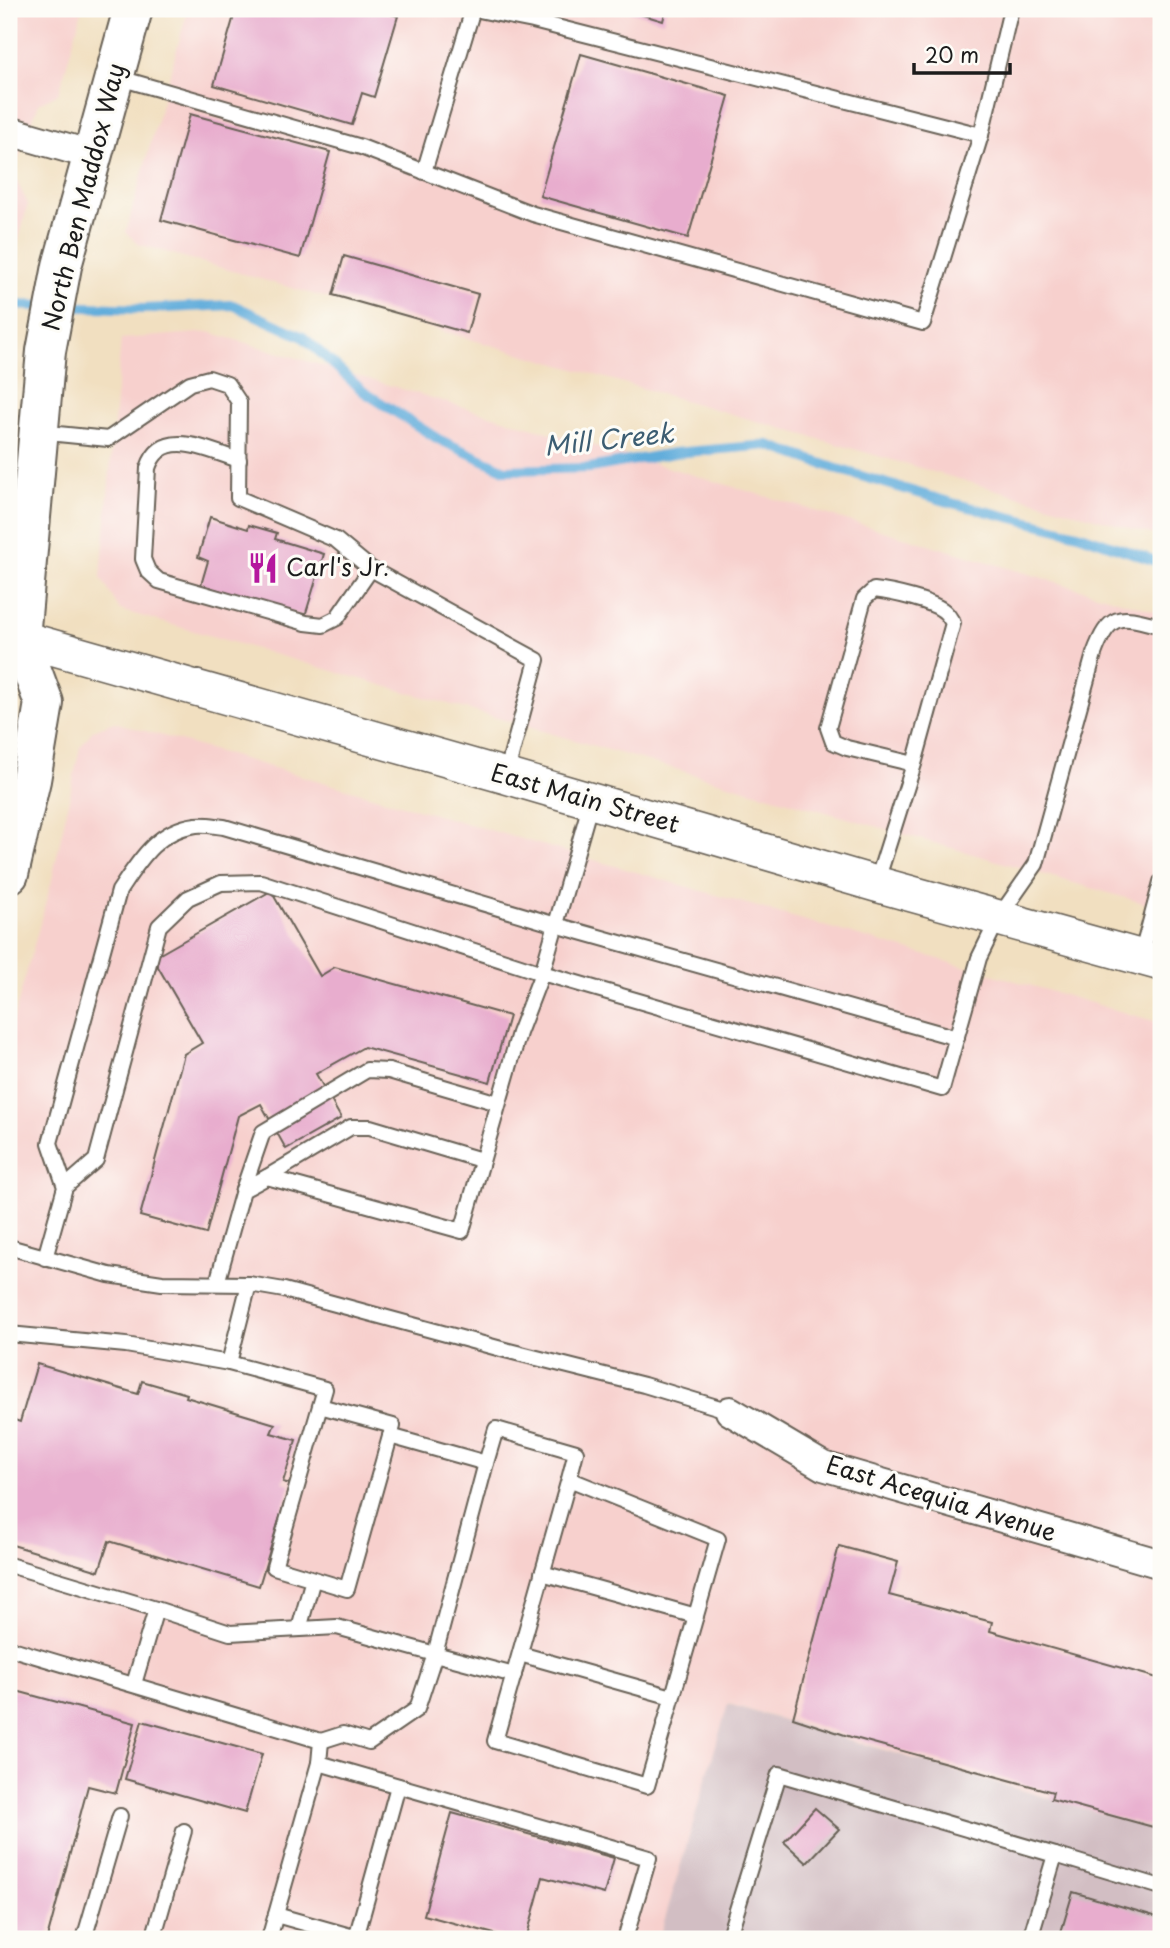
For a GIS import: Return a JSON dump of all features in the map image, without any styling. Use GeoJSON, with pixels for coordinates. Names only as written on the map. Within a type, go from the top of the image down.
{"type":"FeatureCollection","features":[{"type":"Feature","properties":{"kind":"main road","name":"North Ben Maddox Way"},"geometry":{"type":"LineString","coordinates":[[12,642],[46,351],[62,266],[133,9]]}},
{"type":"Feature","properties":{"kind":"main road"},"geometry":{"type":"LineString","coordinates":[[9,874],[31,780],[44,703],[12,642]]}},
{"type":"Feature","properties":{"kind":"street"},"geometry":{"type":"LineString","coordinates":[[9,131],[92,155]]}},
{"type":"Feature","properties":{"kind":"street","name":"East Main Street"},"geometry":{"type":"LineString","coordinates":[[12,642],[506,776],[876,884],[1151,960]]}},
{"type":"Feature","properties":{"kind":"street","name":"East Acequia Avenue"},"geometry":{"type":"LineString","coordinates":[[730,1411],[822,1466],[1161,1564]]}},
{"type":"Feature","properties":{"kind":"lane"},"geometry":{"type":"LineString","coordinates":[[424,172],[474,9],[535,15],[981,135]]}},
{"type":"Feature","properties":{"kind":"lane"},"geometry":{"type":"LineString","coordinates":[[114,76],[361,147],[533,214],[923,323],[981,135],[1012,9]]}},
{"type":"Feature","properties":{"kind":"lane"},"geometry":{"type":"LineString","coordinates":[[37,432],[108,439],[190,383],[209,378],[227,384],[239,402],[239,498],[336,540],[371,569],[537,660],[506,776]]}},
{"type":"Feature","properties":{"kind":"lane"},"geometry":{"type":"LineString","coordinates":[[239,460],[182,442],[168,445],[152,456],[148,468],[143,559],[148,571],[159,581],[306,623],[323,625],[337,618],[371,569]]}},
{"type":"Feature","properties":{"kind":"lane"},"geometry":{"type":"LineString","coordinates":[[876,884],[914,764],[953,623],[945,612],[936,606],[891,592],[874,590],[864,599],[828,728],[832,742],[914,764]]}},
{"type":"Feature","properties":{"kind":"lane"},"geometry":{"type":"LineString","coordinates":[[45,1258],[65,1187],[96,1160],[159,926],[188,898],[221,883],[261,882],[542,973],[942,1089],[979,958],[999,917],[1036,864],[1101,633],[1113,621],[1127,618],[1161,626]]}},
{"type":"Feature","properties":{"kind":"lane"},"geometry":{"type":"LineString","coordinates":[[267,1177],[462,1231],[519,1033],[542,973],[591,802]]}},
{"type":"Feature","properties":{"kind":"lane"},"geometry":{"type":"LineString","coordinates":[[65,1187],[50,1143],[119,891],[143,855],[167,833],[196,825],[224,827],[556,925],[957,1038]]}},
{"type":"Feature","properties":{"kind":"lane"},"geometry":{"type":"LineString","coordinates":[[1151,960],[1161,882]]}},
{"type":"Feature","properties":{"kind":"lane"},"geometry":{"type":"LineString","coordinates":[[217,1283],[243,1190],[263,1132],[367,1070],[389,1072],[498,1103]]}},
{"type":"Feature","properties":{"kind":"lane"},"geometry":{"type":"LineString","coordinates":[[243,1190],[351,1127],[370,1127],[481,1160]]}},
{"type":"Feature","properties":{"kind":"lane"},"geometry":{"type":"LineString","coordinates":[[9,1247],[108,1275],[162,1283],[249,1284],[284,1290],[517,1354],[644,1385],[730,1411]]}},
{"type":"Feature","properties":{"kind":"lane"},"geometry":{"type":"LineString","coordinates":[[229,1363],[249,1284]]}},
{"type":"Feature","properties":{"kind":"lane"},"geometry":{"type":"LineString","coordinates":[[9,1336],[125,1345],[229,1363],[325,1389],[320,1406],[274,1567],[347,1589],[393,1426],[320,1406]]}},
{"type":"Feature","properties":{"kind":"lane"},"geometry":{"type":"LineString","coordinates":[[9,1648],[321,1741],[342,1734],[369,1742],[418,1709],[496,1429],[576,1452],[495,1741],[647,1786],[718,1539],[569,1479]]}},
{"type":"Feature","properties":{"kind":"lane"},"geometry":{"type":"LineString","coordinates":[[390,1436],[486,1463]]}},
{"type":"Feature","properties":{"kind":"lane"},"geometry":{"type":"LineString","coordinates":[[9,1565],[230,1633],[337,1627],[514,1675]]}},
{"type":"Feature","properties":{"kind":"lane"},"geometry":{"type":"LineString","coordinates":[[542,1573],[696,1616]]}},
{"type":"Feature","properties":{"kind":"lane"},"geometry":{"type":"LineString","coordinates":[[299,1629],[313,1579]]}},
{"type":"Feature","properties":{"kind":"lane"},"geometry":{"type":"LineString","coordinates":[[134,1684],[156,1609]]}},
{"type":"Feature","properties":{"kind":"lane"},"geometry":{"type":"LineString","coordinates":[[520,1654],[672,1697]]}},
{"type":"Feature","properties":{"kind":"lane"},"geometry":{"type":"LineString","coordinates":[[269,1939],[319,1763],[321,1741]]}},
{"type":"Feature","properties":{"kind":"lane"},"geometry":{"type":"LineString","coordinates":[[319,1763],[649,1858],[625,1939]]}},
{"type":"Feature","properties":{"kind":"lane"},"geometry":{"type":"LineString","coordinates":[[728,1939],[779,1774],[1161,1887]]}},
{"type":"Feature","properties":{"kind":"lane"},"geometry":{"type":"LineString","coordinates":[[276,1915],[358,1938],[398,1786]]}},
{"type":"Feature","properties":{"kind":"lane"},"geometry":{"type":"LineString","coordinates":[[85,1939],[120,1816]]}},
{"type":"Feature","properties":{"kind":"lane"},"geometry":{"type":"LineString","coordinates":[[153,1939],[184,1831]]}},
{"type":"Feature","properties":{"kind":"lane"},"geometry":{"type":"LineString","coordinates":[[1030,1939],[1055,1855]]}},
{"type":"Feature","properties":{"kind":"shaded area"},"geometry":{"type":"Polygon","coordinates":[[[9,9],[82,9],[59,93],[39,103],[13,174],[28,204],[9,278],[9,9]]]}},
{"type":"Feature","properties":{"kind":"shaded area"},"geometry":{"type":"Polygon","coordinates":[[[188,9],[1161,9],[1161,537],[138,244],[126,232],[188,9]]]}},
{"type":"Feature","properties":{"kind":"shaded area"},"geometry":{"type":"Polygon","coordinates":[[[209,332],[1161,613],[1161,908],[120,610],[101,578],[121,339],[209,332]]]}},
{"type":"Feature","properties":{"kind":"shaded area"},"geometry":{"type":"Polygon","coordinates":[[[114,722],[1161,1023],[1161,1831],[729,1704],[659,1939],[9,1939],[9,1035],[51,884],[80,747],[93,730],[114,722]]]}},
{"type":"Feature","properties":{"kind":"shaded area"},"geometry":{"type":"Polygon","coordinates":[[[728,1704],[1161,1831],[1161,1939],[659,1939],[728,1704]]]}},
{"type":"Feature","properties":{"kind":"building"},"geometry":{"type":"Polygon","coordinates":[[[236,9],[372,9],[398,16],[374,97],[362,93],[352,125],[214,85],[236,9]]]}},
{"type":"Feature","properties":{"kind":"building"},"geometry":{"type":"Polygon","coordinates":[[[623,9],[666,9],[663,21],[623,9]]]}},
{"type":"Feature","properties":{"kind":"building"},"geometry":{"type":"Polygon","coordinates":[[[581,54],[729,96],[688,238],[540,196],[581,54]]]}},
{"type":"Feature","properties":{"kind":"building"},"geometry":{"type":"Polygon","coordinates":[[[190,114],[330,152],[300,258],[161,220],[190,114]]]}},
{"type":"Feature","properties":{"kind":"building"},"geometry":{"type":"Polygon","coordinates":[[[344,256],[478,294],[467,333],[333,295],[344,256]]]}},
{"type":"Feature","properties":{"kind":"building","name":"Carl's Jr."},"geometry":{"type":"Polygon","coordinates":[[[210,517],[248,529],[249,525],[277,533],[275,539],[324,554],[305,616],[201,585],[208,561],[198,557],[210,517]]]}},
{"type":"Feature","properties":{"kind":"building"},"geometry":{"type":"Polygon","coordinates":[[[271,891],[320,976],[335,967],[509,1016],[490,1082],[364,1047],[316,1074],[341,1118],[286,1149],[261,1104],[238,1116],[206,1234],[140,1216],[184,1054],[202,1043],[153,958],[271,891]]]}},
{"type":"Feature","properties":{"kind":"building"},"geometry":{"type":"Polygon","coordinates":[[[37,1364],[138,1394],[142,1381],[187,1394],[186,1397],[275,1424],[271,1433],[296,1440],[283,1482],[290,1484],[259,1586],[109,1541],[99,1571],[9,1544],[9,1418],[20,1422],[37,1364]]]}},
{"type":"Feature","properties":{"kind":"building"},"geometry":{"type":"Polygon","coordinates":[[[839,1546],[898,1562],[889,1595],[992,1622],[990,1631],[1161,1679],[1161,1825],[1154,1823],[1153,1827],[1051,1799],[1053,1792],[851,1737],[793,1718],[839,1546]]]}},
{"type":"Feature","properties":{"kind":"building"},"geometry":{"type":"Polygon","coordinates":[[[9,1689],[135,1723],[116,1793],[88,1786],[47,1939],[9,1939],[9,1689]]]}},
{"type":"Feature","properties":{"kind":"building"},"geometry":{"type":"Polygon","coordinates":[[[142,1721],[262,1754],[245,1813],[125,1779],[142,1721]]]}},
{"type":"Feature","properties":{"kind":"building"},"geometry":{"type":"Polygon","coordinates":[[[815,1808],[839,1829],[807,1863],[784,1842],[815,1808]]]}},
{"type":"Feature","properties":{"kind":"building"},"geometry":{"type":"Polygon","coordinates":[[[452,1813],[614,1858],[604,1894],[543,1877],[526,1939],[513,1939],[424,1915],[452,1813]]]}},
{"type":"Feature","properties":{"kind":"building"},"geometry":{"type":"Polygon","coordinates":[[[1073,1892],[1161,1918],[1161,1939],[1059,1939],[1073,1892]]]}},
{"type":"Feature","properties":{"kind":"waterway","name":"Mill Creek"},"geometry":{"type":"LineString","coordinates":[[9,305],[45,306]]}},
{"type":"Feature","properties":{"kind":"waterway","name":"Mill Creek"},"geometry":{"type":"LineString","coordinates":[[60,306],[143,309],[233,305],[303,337],[364,392],[438,439],[505,470],[590,468],[674,453],[768,445],[952,503],[1078,534],[1161,563]]}},
{"type":"Feature","properties":{"kind":"place","name":"Carl's Jr."},"geometry":{"type":"Point","coordinates":[263,568]}}]}
